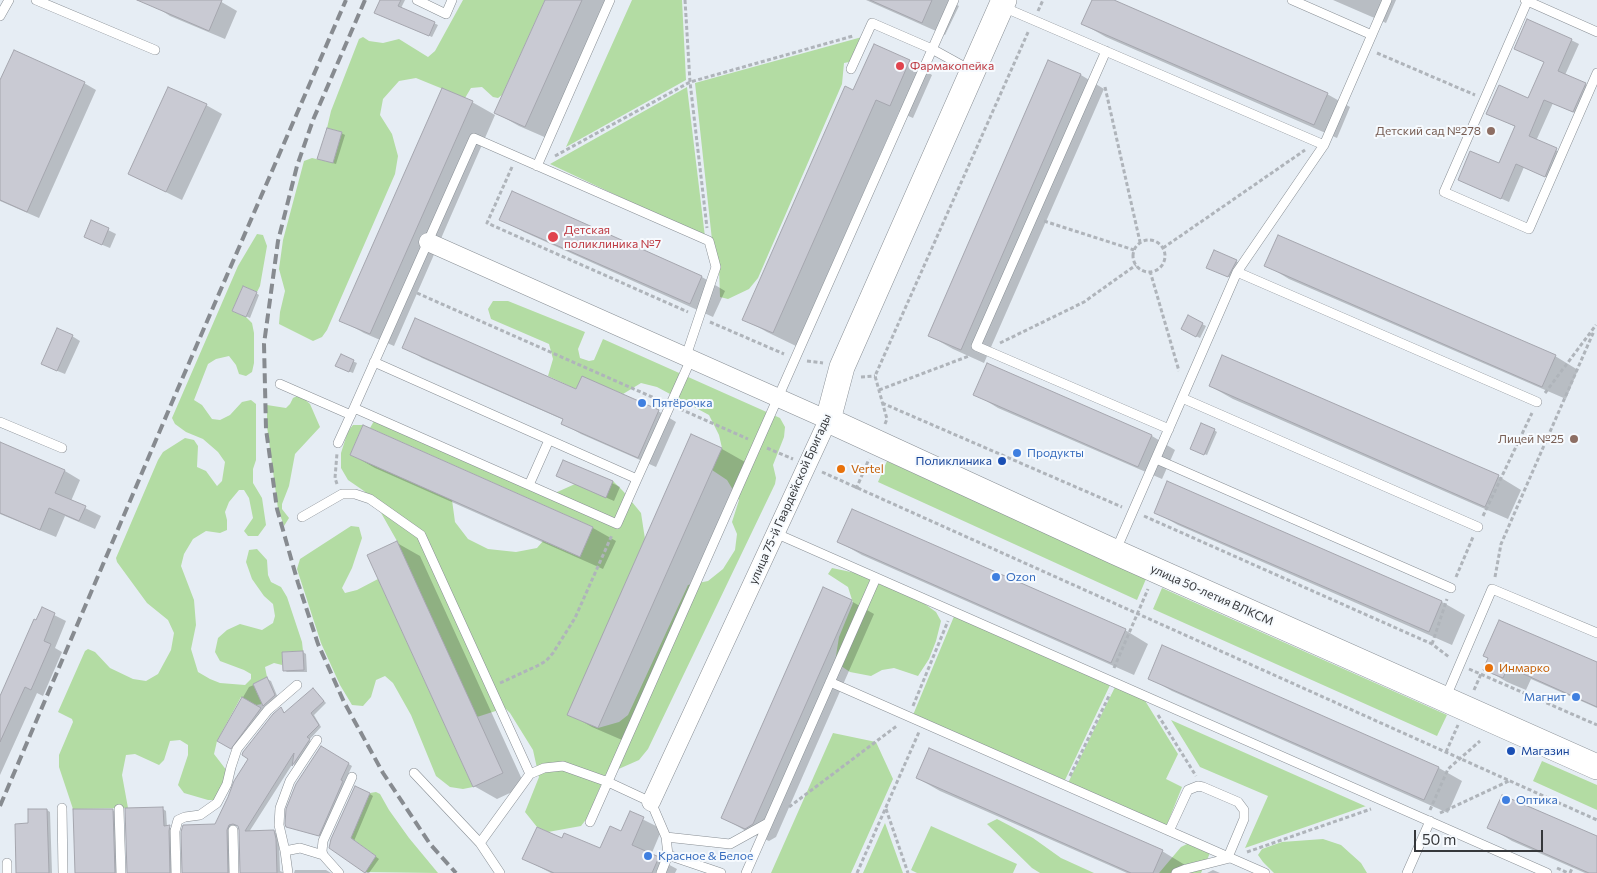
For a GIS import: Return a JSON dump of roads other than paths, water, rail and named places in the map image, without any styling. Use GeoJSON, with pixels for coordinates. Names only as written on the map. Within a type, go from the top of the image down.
{"type":"FeatureCollection","features":[{"type":"Feature","properties":{"kind":"main road","name":"улица 75-й Гвардейской Бригады"},"geometry":{"type":"LineString","coordinates":[[828,420],[842,367],[1003,3]]}},
{"type":"Feature","properties":{"kind":"main road","name":"улица 50-летия ВЛКСМ"},"geometry":{"type":"LineString","coordinates":[[828,420],[1115,552],[1597,767]]}},
{"type":"Feature","properties":{"kind":"street"},"geometry":{"type":"LineString","coordinates":[[428,242],[828,420]]}},
{"type":"Feature","properties":{"kind":"street","name":"улица 75-й Гвардейской Бригады"},"geometry":{"type":"LineString","coordinates":[[651,802],[828,420]]}},
{"type":"Feature","properties":{"kind":"lane"},"geometry":{"type":"LineString","coordinates":[[0,16],[9,0]]}},
{"type":"Feature","properties":{"kind":"lane"},"geometry":{"type":"LineString","coordinates":[[36,0],[155,50]]}},
{"type":"Feature","properties":{"kind":"lane"},"geometry":{"type":"LineString","coordinates":[[417,0],[446,14],[452,0]]}},
{"type":"Feature","properties":{"kind":"lane"},"geometry":{"type":"LineString","coordinates":[[537,166],[610,0]]}},
{"type":"Feature","properties":{"kind":"lane"},"geometry":{"type":"LineString","coordinates":[[590,822],[954,0]]}},
{"type":"Feature","properties":{"kind":"lane"},"geometry":{"type":"LineString","coordinates":[[1292,0],[1372,35]]}},
{"type":"Feature","properties":{"kind":"lane"},"geometry":{"type":"LineString","coordinates":[[1115,552],[1237,272],[1320,144],[1387,0]]}},
{"type":"Feature","properties":{"kind":"lane"},"geometry":{"type":"LineString","coordinates":[[1597,32],[1526,1],[1444,192],[1529,230],[1597,73]]}},
{"type":"Feature","properties":{"kind":"lane"},"geometry":{"type":"LineString","coordinates":[[1003,3],[1034,20],[1320,144]]}},
{"type":"Feature","properties":{"kind":"lane"},"geometry":{"type":"LineString","coordinates":[[851,69],[872,23],[932,49],[973,71]]}},
{"type":"Feature","properties":{"kind":"lane"},"geometry":{"type":"LineString","coordinates":[[1106,51],[976,346],[1169,429]]}},
{"type":"Feature","properties":{"kind":"lane"},"geometry":{"type":"LineString","coordinates":[[280,384],[352,411],[617,524],[670,405],[688,358],[699,317],[716,267],[709,241],[474,138],[428,242],[407,288],[352,411],[338,443]]}},
{"type":"Feature","properties":{"kind":"lane"},"geometry":{"type":"LineString","coordinates":[[1237,272],[1537,402]]}},
{"type":"Feature","properties":{"kind":"lane"},"geometry":{"type":"LineString","coordinates":[[374,362],[637,479]]}},
{"type":"Feature","properties":{"kind":"lane"},"geometry":{"type":"LineString","coordinates":[[1184,395],[1478,527]]}},
{"type":"Feature","properties":{"kind":"lane"},"geometry":{"type":"LineString","coordinates":[[0,422],[62,448]]}},
{"type":"Feature","properties":{"kind":"lane"},"geometry":{"type":"LineString","coordinates":[[529,485],[549,440]]}},
{"type":"Feature","properties":{"kind":"lane"},"geometry":{"type":"LineString","coordinates":[[1156,459],[1451,588]]}},
{"type":"Feature","properties":{"kind":"lane"},"geometry":{"type":"LineString","coordinates":[[302,516],[342,494],[356,494],[370,499],[421,535],[530,774]]}},
{"type":"Feature","properties":{"kind":"lane"},"geometry":{"type":"LineString","coordinates":[[775,533],[1547,873]]}},
{"type":"Feature","properties":{"kind":"lane"},"geometry":{"type":"LineString","coordinates":[[746,873],[876,578]]}},
{"type":"Feature","properties":{"kind":"lane"},"geometry":{"type":"LineString","coordinates":[[1445,699],[1492,589],[1597,633]]}},
{"type":"Feature","properties":{"kind":"lane"},"geometry":{"type":"LineString","coordinates":[[830,682],[1263,873]]}},
{"type":"Feature","properties":{"kind":"lane"},"geometry":{"type":"LineString","coordinates":[[176,873],[175,831],[178,820],[200,815],[217,802],[228,784],[230,767],[237,750],[268,710],[297,684]]}},
{"type":"Feature","properties":{"kind":"lane"},"geometry":{"type":"LineString","coordinates":[[288,873],[279,825],[280,808],[290,781],[317,740]]}},
{"type":"Feature","properties":{"kind":"lane"},"geometry":{"type":"LineString","coordinates":[[480,843],[530,774],[544,768],[563,766],[608,782],[651,802],[666,837],[668,855],[661,873]]}},
{"type":"Feature","properties":{"kind":"lane"},"geometry":{"type":"LineString","coordinates":[[414,773],[480,843],[500,873]]}},
{"type":"Feature","properties":{"kind":"lane"},"geometry":{"type":"LineString","coordinates":[[323,855],[323,841],[352,777]]}},
{"type":"Feature","properties":{"kind":"lane"},"geometry":{"type":"LineString","coordinates":[[1169,831],[1188,790],[1193,787],[1202,787],[1238,802],[1244,810],[1244,820],[1229,857]]}},
{"type":"Feature","properties":{"kind":"lane"},"geometry":{"type":"LineString","coordinates":[[62,808],[64,873]]}},
{"type":"Feature","properties":{"kind":"lane"},"geometry":{"type":"LineString","coordinates":[[119,809],[121,873]]}},
{"type":"Feature","properties":{"kind":"lane"},"geometry":{"type":"LineString","coordinates":[[1407,873],[1428,820]]}},
{"type":"Feature","properties":{"kind":"lane"},"geometry":{"type":"LineString","coordinates":[[666,837],[730,844],[768,823]]}},
{"type":"Feature","properties":{"kind":"lane"},"geometry":{"type":"LineString","coordinates":[[233,830],[234,873]]}},
{"type":"Feature","properties":{"kind":"lane"},"geometry":{"type":"LineString","coordinates":[[285,851],[300,848],[323,855],[339,873]]}},
{"type":"Feature","properties":{"kind":"lane"},"geometry":{"type":"LineString","coordinates":[[668,855],[721,873]]}},
{"type":"Feature","properties":{"kind":"lane"},"geometry":{"type":"LineString","coordinates":[[1176,873],[1229,857]]}},
{"type":"Feature","properties":{"kind":"lane"},"geometry":{"type":"LineString","coordinates":[[7,863],[7,873]]}},
{"type":"Feature","properties":{"kind":"railway"},"geometry":{"type":"LineString","coordinates":[[0,806],[346,0]]}},
{"type":"Feature","properties":{"kind":"railway"},"geometry":{"type":"LineString","coordinates":[[365,0],[313,120],[297,166],[278,241],[264,344],[266,429],[277,509],[318,644],[344,702],[383,773],[430,844],[456,873]]}},
{"type":"Feature","properties":{"kind":"place","name":"Фармакопейка"},"geometry":{"type":"Point","coordinates":[900,66]}},
{"type":"Feature","properties":{"kind":"place","name":"Детский сад №278"},"geometry":{"type":"Point","coordinates":[1491,131]}},
{"type":"Feature","properties":{"kind":"place","name":"Детская поликлиника №7"},"geometry":{"type":"Point","coordinates":[553,237]}},
{"type":"Feature","properties":{"kind":"place","name":"Пятёрочка"},"geometry":{"type":"Point","coordinates":[642,403]}},
{"type":"Feature","properties":{"kind":"place","name":"Лицей №25"},"geometry":{"type":"Point","coordinates":[1574,439]}},
{"type":"Feature","properties":{"kind":"place","name":"Продукты"},"geometry":{"type":"Point","coordinates":[1017,453]}},
{"type":"Feature","properties":{"kind":"place","name":"Поликлиника"},"geometry":{"type":"Point","coordinates":[1002,461]}},
{"type":"Feature","properties":{"kind":"place","name":"Vertel"},"geometry":{"type":"Point","coordinates":[841,469]}},
{"type":"Feature","properties":{"kind":"place","name":"Ozon"},"geometry":{"type":"Point","coordinates":[996,577]}},
{"type":"Feature","properties":{"kind":"place","name":"Инмарко"},"geometry":{"type":"Point","coordinates":[1489,668]}},
{"type":"Feature","properties":{"kind":"place","name":"Магнит"},"geometry":{"type":"Point","coordinates":[1576,697]}},
{"type":"Feature","properties":{"kind":"place","name":"Магазин"},"geometry":{"type":"Point","coordinates":[1511,751]}},
{"type":"Feature","properties":{"kind":"place","name":"Оптика"},"geometry":{"type":"Point","coordinates":[1506,800]}},
{"type":"Feature","properties":{"kind":"place","name":"Красное & Белое"},"geometry":{"type":"Point","coordinates":[648,856]}}]}
